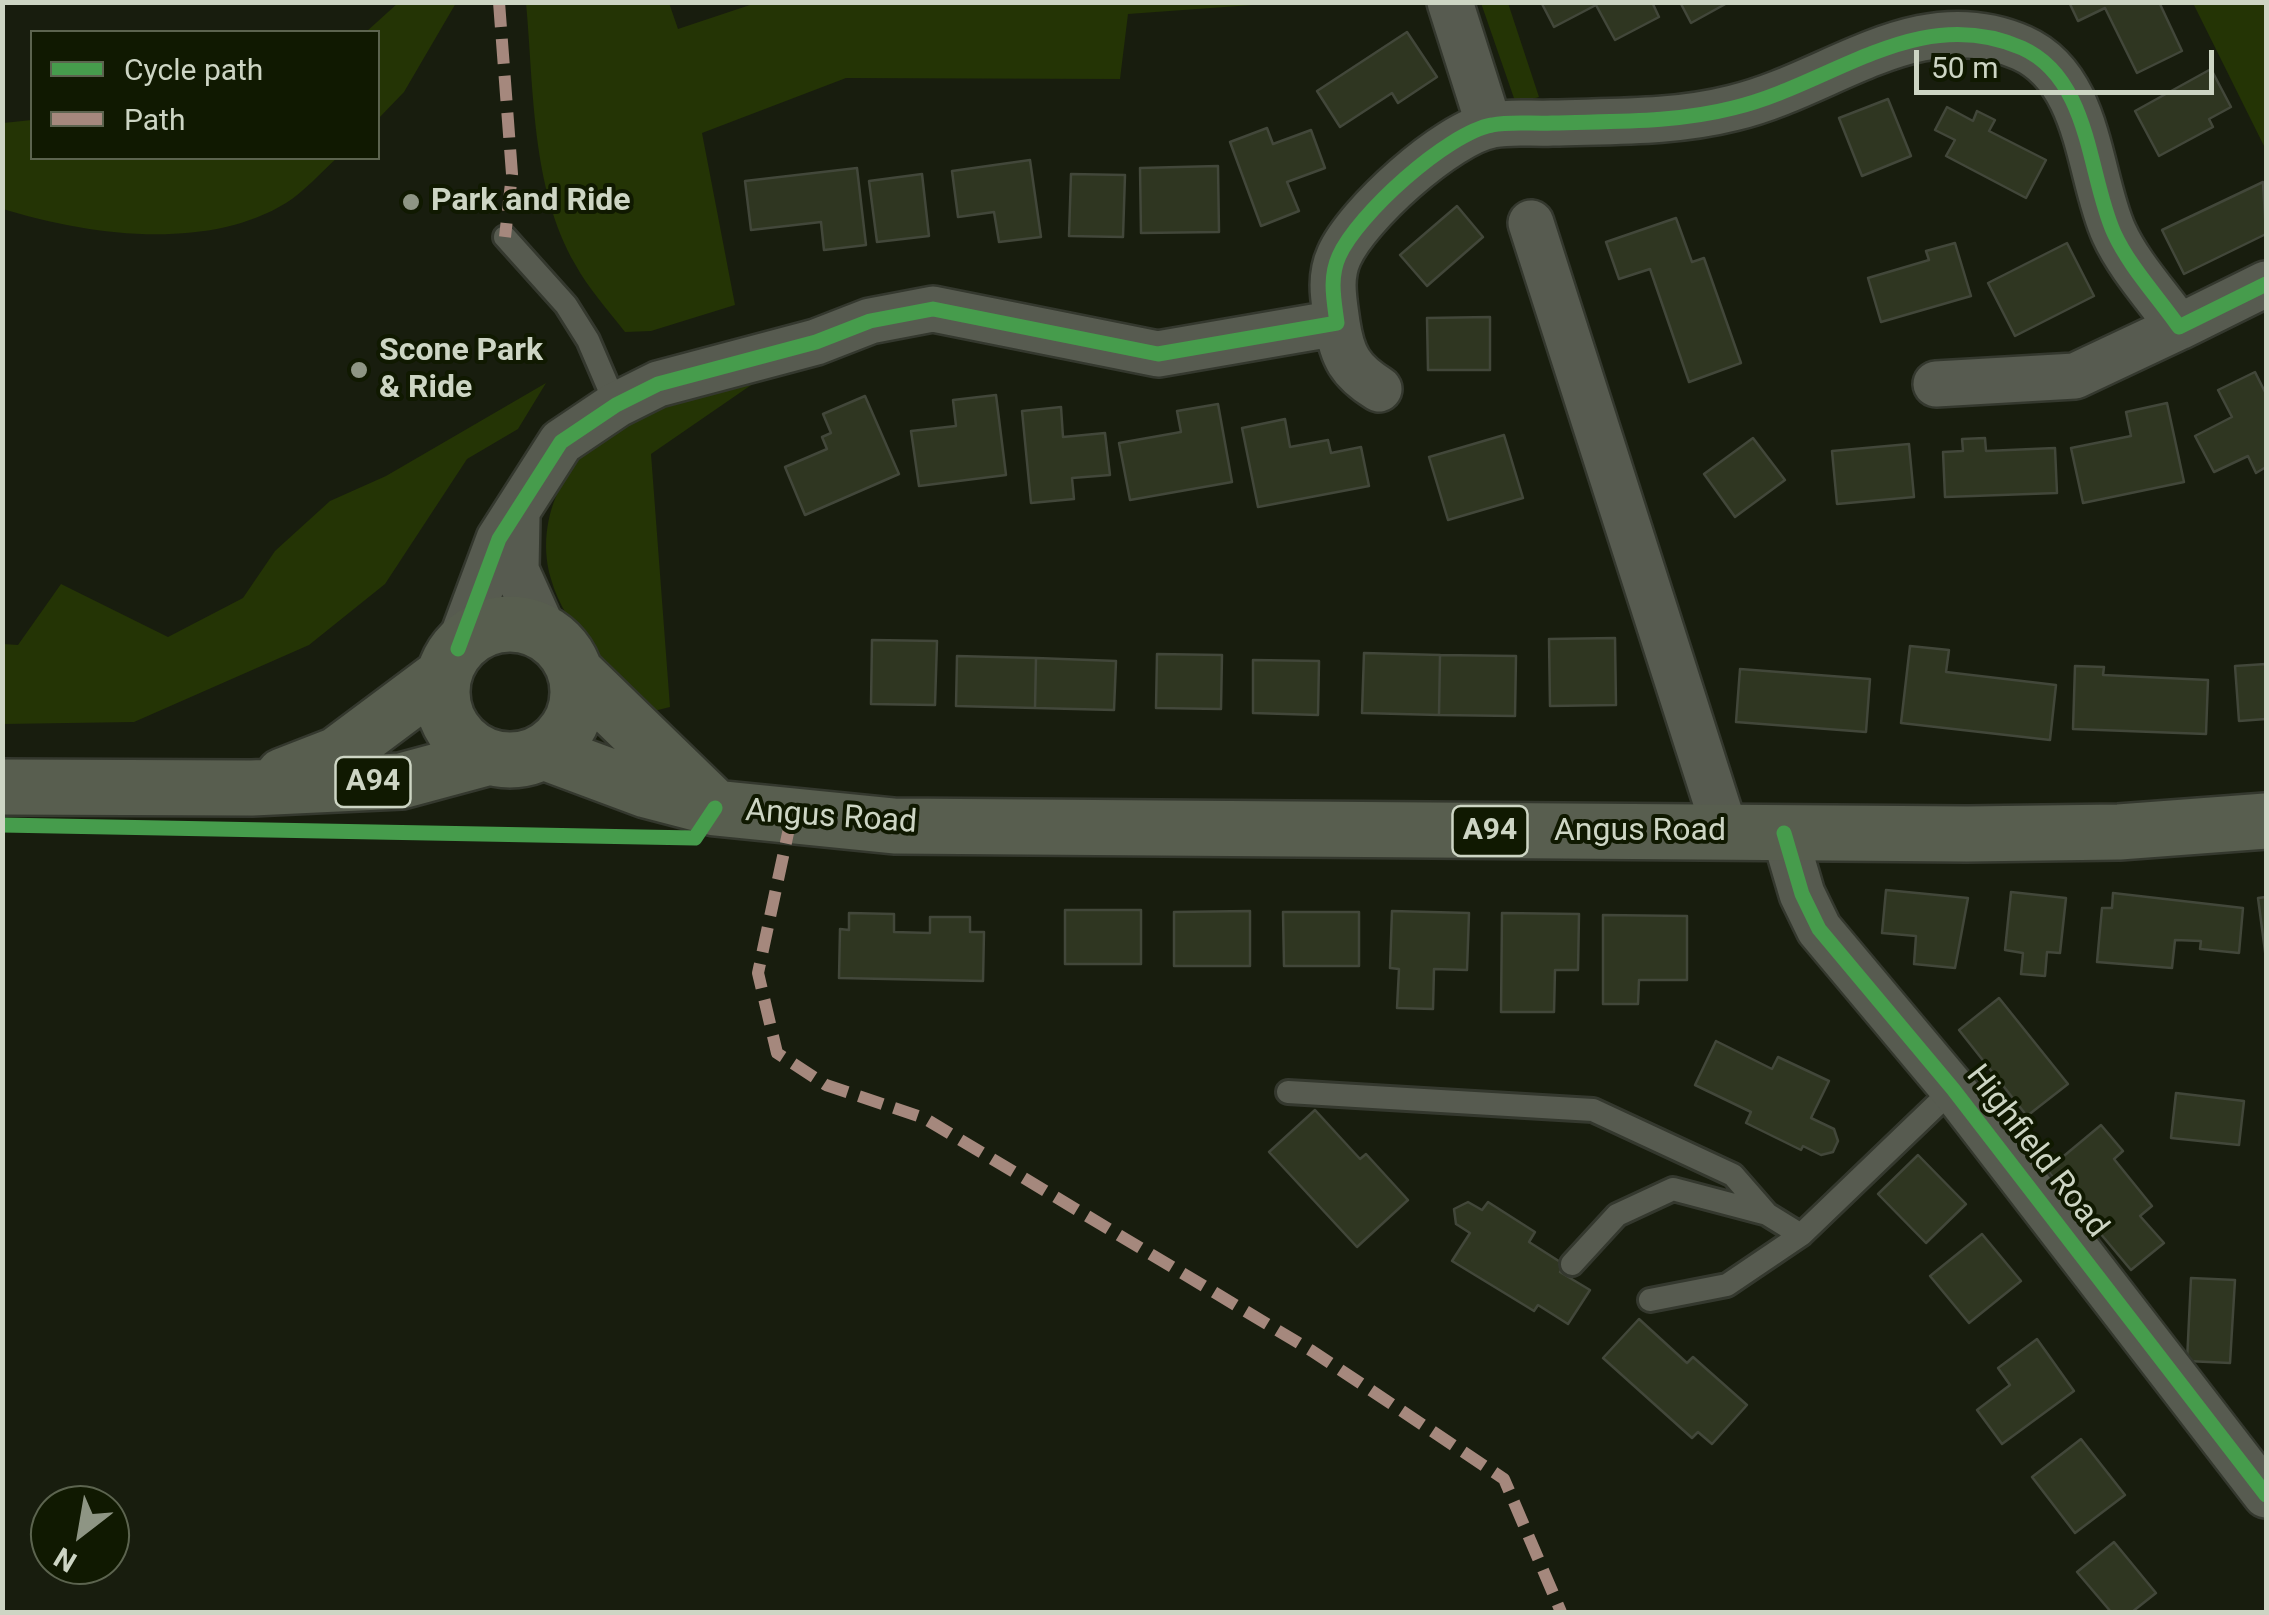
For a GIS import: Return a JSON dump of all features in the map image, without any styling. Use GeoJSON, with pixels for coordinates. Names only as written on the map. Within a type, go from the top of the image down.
{"type":"FeatureCollection","features":[{"type":"Feature","properties":{"kind":"main road","name":"A94"},"geometry":{"type":"LineString","coordinates":[[252,788],[337,755],[489,627],[526,626],[560,653]]}},
{"type":"Feature","properties":{"kind":"main road","name":"Angus Road"},"geometry":{"type":"LineString","coordinates":[[560,653],[715,808]]}},
{"type":"Feature","properties":{"kind":"main road"},"geometry":{"type":"LineString","coordinates":[[544,752],[561,738],[574,718],[578,696],[560,653]]}},
{"type":"Feature","properties":{"kind":"main road"},"geometry":{"type":"LineString","coordinates":[[451,662],[442,696],[456,734],[490,758]]}},
{"type":"Feature","properties":{"kind":"main road","name":"Angus Road"},"geometry":{"type":"LineString","coordinates":[[544,752],[646,790],[715,808],[894,826],[1784,833],[2119,832],[2266,822]]}},
{"type":"Feature","properties":{"kind":"main road","name":"A94"},"geometry":{"type":"LineString","coordinates":[[2,787],[252,788],[402,781],[490,758],[508,760],[544,752]]}},
{"type":"Feature","properties":{"kind":"street"},"geometry":{"type":"LineString","coordinates":[[1450,2],[1489,125]]}},
{"type":"Feature","properties":{"kind":"street"},"geometry":{"type":"LineString","coordinates":[[1380,389],[1357,376],[1341,354],[1332,288],[1338,257],[1358,225],[1400,182],[1442,150],[1489,125],[1700,116],[1738,107],[1916,36],[1961,33],[2024,49],[2060,82],[2075,108],[2114,233],[2179,327]]}},
{"type":"Feature","properties":{"kind":"street"},"geometry":{"type":"LineString","coordinates":[[1531,223],[1726,833]]}},
{"type":"Feature","properties":{"kind":"street"},"geometry":{"type":"LineString","coordinates":[[1936,384],[2075,376],[2266,284]]}},
{"type":"Feature","properties":{"kind":"street"},"geometry":{"type":"LineString","coordinates":[[451,662],[499,539],[561,442],[616,405],[658,384],[816,342],[885,317],[932,309],[1158,354],[1337,323]]}},
{"type":"Feature","properties":{"kind":"street"},"geometry":{"type":"LineString","coordinates":[[517,510],[516,570],[560,653]]}},
{"type":"Feature","properties":{"kind":"street","name":"Highfield Road"},"geometry":{"type":"LineString","coordinates":[[1784,833],[1802,894],[1819,930],[1952,1089],[2266,1496]]}},
{"type":"Feature","properties":{"kind":"lane"},"geometry":{"type":"LineString","coordinates":[[505,237],[566,304],[588,340],[616,405]]}},
{"type":"Feature","properties":{"kind":"lane"},"geometry":{"type":"LineString","coordinates":[[1650,1300],[1726,1286],[1802,1236],[1952,1089]]}},
{"type":"Feature","properties":{"kind":"lane"},"geometry":{"type":"LineString","coordinates":[[1288,1092],[1593,1110],[1733,1175],[1767,1214],[1802,1236]]}},
{"type":"Feature","properties":{"kind":"lane"},"geometry":{"type":"LineString","coordinates":[[1572,1264],[1618,1215],[1673,1189],[1767,1214]]}},
{"type":"Feature","properties":{"kind":"green space"},"geometry":{"type":"Polygon","coordinates":[[[759,2],[1280,3],[1128,14],[1120,79],[846,78],[702,133],[735,305],[651,331],[625,332],[575,264],[550,203],[537,137],[526,3],[669,3],[678,29],[759,2]]]}},
{"type":"Feature","properties":{"kind":"green space"},"geometry":{"type":"Polygon","coordinates":[[[398,3],[456,3],[404,92],[380,117],[380,30],[368,30],[398,3]]]}},
{"type":"Feature","properties":{"kind":"green space"},"geometry":{"type":"Polygon","coordinates":[[[1481,3],[1508,3],[1539,97],[1516,104],[1481,3]]]}},
{"type":"Feature","properties":{"kind":"green space"},"geometry":{"type":"Polygon","coordinates":[[[2193,3],[2266,3],[2266,150],[2193,3]]]}},
{"type":"Feature","properties":{"kind":"green space"},"geometry":{"type":"Polygon","coordinates":[[[30,120],[30,160],[335,160],[293,198],[254,218],[183,233],[108,231],[3,209],[3,123],[30,120]]]}},
{"type":"Feature","properties":{"kind":"green space"},"geometry":{"type":"Polygon","coordinates":[[[757,381],[651,454],[670,707],[650,712],[579,634],[558,598],[546,553],[554,503],[579,459],[617,424],[667,400],[757,381]]]}},
{"type":"Feature","properties":{"kind":"green space"},"geometry":{"type":"Polygon","coordinates":[[[546,383],[518,429],[467,459],[385,584],[309,645],[134,722],[3,724],[3,644],[18,645],[61,584],[168,637],[243,598],[275,551],[330,501],[386,476],[546,383]]]}},
{"type":"Feature","properties":{"kind":"building"},"geometry":{"type":"Polygon","coordinates":[[[1541,2],[1652,2],[1659,17],[1615,40],[1596,5],[1554,27],[1541,2]]]}},
{"type":"Feature","properties":{"kind":"building"},"geometry":{"type":"Polygon","coordinates":[[[1680,2],[1729,2],[1691,23],[1680,2]]]}},
{"type":"Feature","properties":{"kind":"building"},"geometry":{"type":"Polygon","coordinates":[[[2069,2],[2159,2],[2182,51],[2137,73],[2105,8],[2078,21],[2069,2]]]}},
{"type":"Feature","properties":{"kind":"building"},"geometry":{"type":"Polygon","coordinates":[[[1407,32],[1437,77],[1398,103],[1392,93],[1340,127],[1317,91],[1407,32]]]}},
{"type":"Feature","properties":{"kind":"building"},"geometry":{"type":"Polygon","coordinates":[[[2211,69],[2231,107],[2209,119],[2213,127],[2159,156],[2135,111],[2211,69]]]}},
{"type":"Feature","properties":{"kind":"building"},"geometry":{"type":"Polygon","coordinates":[[[1888,99],[1911,156],[1862,176],[1839,118],[1888,99]]]}},
{"type":"Feature","properties":{"kind":"building"},"geometry":{"type":"Polygon","coordinates":[[[1947,107],[1973,121],[1977,111],[1995,120],[1989,131],[2046,160],[2026,198],[1946,156],[1955,140],[1935,130],[1947,107]]]}},
{"type":"Feature","properties":{"kind":"building"},"geometry":{"type":"Polygon","coordinates":[[[1267,128],[1273,144],[1311,130],[1325,168],[1287,182],[1299,211],[1261,226],[1230,142],[1267,128]]]}},
{"type":"Feature","properties":{"kind":"building"},"geometry":{"type":"Polygon","coordinates":[[[1030,160],[1041,237],[999,242],[994,212],[958,217],[952,171],[1030,160]]]}},
{"type":"Feature","properties":{"kind":"building"},"geometry":{"type":"Polygon","coordinates":[[[1218,166],[1219,232],[1141,233],[1140,168],[1218,166]]]}},
{"type":"Feature","properties":{"kind":"building"},"geometry":{"type":"Polygon","coordinates":[[[857,168],[866,245],[824,250],[821,222],[751,230],[745,181],[857,168]]]}},
{"type":"Feature","properties":{"kind":"building"},"geometry":{"type":"Polygon","coordinates":[[[922,174],[929,236],[877,242],[869,181],[922,174]]]}},
{"type":"Feature","properties":{"kind":"building"},"geometry":{"type":"Polygon","coordinates":[[[1071,174],[1125,175],[1123,237],[1069,236],[1071,174]]]}},
{"type":"Feature","properties":{"kind":"building"},"geometry":{"type":"Polygon","coordinates":[[[2263,182],[2266,234],[2184,274],[2162,230],[2263,182]]]}},
{"type":"Feature","properties":{"kind":"building"},"geometry":{"type":"Polygon","coordinates":[[[1457,206],[1483,237],[1427,286],[1400,255],[1457,206]]]}},
{"type":"Feature","properties":{"kind":"building"},"geometry":{"type":"Polygon","coordinates":[[[1676,218],[1692,262],[1704,258],[1741,363],[1689,382],[1650,269],[1619,279],[1606,242],[1676,218]]]}},
{"type":"Feature","properties":{"kind":"building"},"geometry":{"type":"Polygon","coordinates":[[[1955,243],[1971,296],[1881,322],[1868,278],[1929,260],[1926,251],[1955,243]]]}},
{"type":"Feature","properties":{"kind":"building"},"geometry":{"type":"Polygon","coordinates":[[[2067,243],[2094,296],[2015,336],[1988,283],[2067,243]]]}},
{"type":"Feature","properties":{"kind":"building"},"geometry":{"type":"Polygon","coordinates":[[[1490,317],[1490,370],[1428,370],[1427,318],[1490,317]]]}},
{"type":"Feature","properties":{"kind":"building"},"geometry":{"type":"Polygon","coordinates":[[[2255,372],[2266,394],[2266,467],[2256,473],[2248,456],[2214,472],[2195,436],[2232,417],[2218,390],[2255,372]]]}},
{"type":"Feature","properties":{"kind":"building"},"geometry":{"type":"Polygon","coordinates":[[[996,395],[1006,475],[919,486],[911,431],[956,426],[953,400],[996,395]]]}},
{"type":"Feature","properties":{"kind":"building"},"geometry":{"type":"Polygon","coordinates":[[[865,396],[899,474],[805,515],[785,467],[827,449],[822,437],[831,433],[823,414],[865,396]]]}},
{"type":"Feature","properties":{"kind":"building"},"geometry":{"type":"Polygon","coordinates":[[[2167,403],[2184,482],[2083,503],[2071,448],[2131,436],[2126,412],[2167,403]]]}},
{"type":"Feature","properties":{"kind":"building"},"geometry":{"type":"Polygon","coordinates":[[[1218,404],[1232,482],[1130,500],[1119,443],[1181,432],[1177,411],[1218,404]]]}},
{"type":"Feature","properties":{"kind":"building"},"geometry":{"type":"Polygon","coordinates":[[[1061,407],[1063,437],[1105,433],[1110,475],[1072,478],[1074,499],[1031,503],[1022,411],[1061,407]]]}},
{"type":"Feature","properties":{"kind":"building"},"geometry":{"type":"Polygon","coordinates":[[[1285,419],[1290,447],[1328,440],[1331,453],[1361,447],[1369,486],[1258,507],[1242,428],[1285,419]]]}},
{"type":"Feature","properties":{"kind":"building"},"geometry":{"type":"Polygon","coordinates":[[[1504,435],[1523,498],[1448,520],[1429,457],[1504,435]]]}},
{"type":"Feature","properties":{"kind":"building"},"geometry":{"type":"Polygon","coordinates":[[[1753,438],[1785,480],[1735,517],[1704,474],[1753,438]]]}},
{"type":"Feature","properties":{"kind":"building"},"geometry":{"type":"Polygon","coordinates":[[[1985,438],[1986,451],[2055,448],[2057,493],[1945,497],[1943,452],[1963,451],[1962,439],[1985,438]]]}},
{"type":"Feature","properties":{"kind":"building"},"geometry":{"type":"Polygon","coordinates":[[[1909,444],[1914,497],[1837,504],[1832,451],[1909,444]]]}},
{"type":"Feature","properties":{"kind":"building"},"geometry":{"type":"Polygon","coordinates":[[[1615,638],[1616,705],[1550,706],[1549,639],[1615,638]]]}},
{"type":"Feature","properties":{"kind":"building"},"geometry":{"type":"Polygon","coordinates":[[[872,640],[937,641],[935,705],[871,704],[872,640]]]}},
{"type":"Feature","properties":{"kind":"building"},"geometry":{"type":"Polygon","coordinates":[[[1910,646],[1949,650],[1946,672],[2056,685],[2050,740],[1901,723],[1910,646]]]}},
{"type":"Feature","properties":{"kind":"building"},"geometry":{"type":"Polygon","coordinates":[[[1364,653],[1440,655],[1439,715],[1362,713],[1364,653]]]}},
{"type":"Feature","properties":{"kind":"building"},"geometry":{"type":"Polygon","coordinates":[[[1157,654],[1222,655],[1221,709],[1156,708],[1157,654]]]}},
{"type":"Feature","properties":{"kind":"building"},"geometry":{"type":"Polygon","coordinates":[[[1440,655],[1516,656],[1515,716],[1439,715],[1440,655]]]}},
{"type":"Feature","properties":{"kind":"building"},"geometry":{"type":"Polygon","coordinates":[[[957,656],[1036,658],[1035,708],[956,706],[957,656]]]}},
{"type":"Feature","properties":{"kind":"building"},"geometry":{"type":"Polygon","coordinates":[[[1036,658],[1116,661],[1114,710],[1035,708],[1036,658]]]}},
{"type":"Feature","properties":{"kind":"building"},"geometry":{"type":"Polygon","coordinates":[[[1253,660],[1319,661],[1318,715],[1253,713],[1253,660]]]}},
{"type":"Feature","properties":{"kind":"building"},"geometry":{"type":"Polygon","coordinates":[[[2266,664],[2266,719],[2239,721],[2235,666],[2266,664]]]}},
{"type":"Feature","properties":{"kind":"building"},"geometry":{"type":"Polygon","coordinates":[[[2075,666],[2104,667],[2103,675],[2208,680],[2206,734],[2073,729],[2075,666]]]}},
{"type":"Feature","properties":{"kind":"building"},"geometry":{"type":"Polygon","coordinates":[[[1740,669],[1870,679],[1866,732],[1736,722],[1740,669]]]}},
{"type":"Feature","properties":{"kind":"building"},"geometry":{"type":"Polygon","coordinates":[[[1886,890],[1968,898],[1955,968],[1914,964],[1916,936],[1882,933],[1886,890]]]}},
{"type":"Feature","properties":{"kind":"building"},"geometry":{"type":"Polygon","coordinates":[[[2011,892],[2066,898],[2060,953],[2047,952],[2045,976],[2021,974],[2023,953],[2005,950],[2011,892]]]}},
{"type":"Feature","properties":{"kind":"building"},"geometry":{"type":"Polygon","coordinates":[[[2113,893],[2243,908],[2239,953],[2200,949],[2201,941],[2175,940],[2172,968],[2097,962],[2102,908],[2112,908],[2113,893]]]}},
{"type":"Feature","properties":{"kind":"building"},"geometry":{"type":"Polygon","coordinates":[[[2266,897],[2266,959],[2258,898],[2266,897]]]}},
{"type":"Feature","properties":{"kind":"building"},"geometry":{"type":"Polygon","coordinates":[[[1065,910],[1141,910],[1141,964],[1065,964],[1065,910]]]}},
{"type":"Feature","properties":{"kind":"building"},"geometry":{"type":"Polygon","coordinates":[[[1250,911],[1250,966],[1174,966],[1174,912],[1250,911]]]}},
{"type":"Feature","properties":{"kind":"building"},"geometry":{"type":"Polygon","coordinates":[[[1392,911],[1469,913],[1467,970],[1434,969],[1433,1009],[1397,1008],[1399,969],[1390,968],[1392,911]]]}},
{"type":"Feature","properties":{"kind":"building"},"geometry":{"type":"Polygon","coordinates":[[[1283,912],[1359,912],[1359,966],[1284,966],[1283,912]]]}},
{"type":"Feature","properties":{"kind":"building"},"geometry":{"type":"Polygon","coordinates":[[[849,913],[894,914],[894,932],[930,933],[930,917],[970,917],[970,932],[984,932],[983,981],[839,978],[840,929],[849,930],[849,913]]]}},
{"type":"Feature","properties":{"kind":"building"},"geometry":{"type":"Polygon","coordinates":[[[1502,913],[1579,914],[1578,970],[1555,970],[1554,1012],[1501,1012],[1502,913]]]}},
{"type":"Feature","properties":{"kind":"building"},"geometry":{"type":"Polygon","coordinates":[[[1603,915],[1687,916],[1687,980],[1639,980],[1638,1004],[1603,1004],[1603,915]]]}},
{"type":"Feature","properties":{"kind":"building"},"geometry":{"type":"Polygon","coordinates":[[[1999,998],[2068,1084],[2027,1116],[1959,1030],[1999,998]]]}},
{"type":"Feature","properties":{"kind":"building"},"geometry":{"type":"Polygon","coordinates":[[[1716,1041],[1772,1069],[1778,1057],[1829,1081],[1811,1118],[1834,1129],[1838,1141],[1833,1152],[1821,1155],[1803,1146],[1801,1150],[1746,1123],[1751,1112],[1695,1085],[1716,1041]]]}},
{"type":"Feature","properties":{"kind":"building"},"geometry":{"type":"Polygon","coordinates":[[[2176,1093],[2244,1101],[2239,1145],[2171,1138],[2176,1093]]]}},
{"type":"Feature","properties":{"kind":"building"},"geometry":{"type":"Polygon","coordinates":[[[1315,1110],[1360,1159],[1366,1154],[1408,1200],[1357,1247],[1269,1152],[1315,1110]]]}},
{"type":"Feature","properties":{"kind":"building"},"geometry":{"type":"Polygon","coordinates":[[[2101,1125],[2123,1151],[2114,1159],[2152,1206],[2140,1216],[2164,1243],[2131,1270],[2047,1170],[2101,1125]]]}},
{"type":"Feature","properties":{"kind":"building"},"geometry":{"type":"Polygon","coordinates":[[[1918,1155],[1966,1204],[1926,1243],[1878,1194],[1918,1155]]]}},
{"type":"Feature","properties":{"kind":"building"},"geometry":{"type":"Polygon","coordinates":[[[1468,1202],[1482,1210],[1488,1202],[1535,1232],[1529,1242],[1565,1265],[1560,1272],[1590,1290],[1568,1324],[1538,1305],[1534,1311],[1452,1261],[1470,1233],[1456,1224],[1454,1209],[1468,1202]]]}},
{"type":"Feature","properties":{"kind":"building"},"geometry":{"type":"Polygon","coordinates":[[[1982,1234],[2021,1281],[1969,1323],[1930,1276],[1982,1234]]]}},
{"type":"Feature","properties":{"kind":"building"},"geometry":{"type":"Polygon","coordinates":[[[2191,1278],[2235,1280],[2230,1363],[2187,1361],[2191,1278]]]}},
{"type":"Feature","properties":{"kind":"building"},"geometry":{"type":"Polygon","coordinates":[[[1639,1319],[1687,1363],[1693,1357],[1747,1405],[1712,1444],[1698,1432],[1692,1438],[1603,1358],[1639,1319]]]}},
{"type":"Feature","properties":{"kind":"building"},"geometry":{"type":"Polygon","coordinates":[[[2037,1339],[2074,1391],[2002,1444],[1977,1410],[2010,1385],[1998,1368],[2037,1339]]]}},
{"type":"Feature","properties":{"kind":"building"},"geometry":{"type":"Polygon","coordinates":[[[2081,1439],[2125,1495],[2075,1533],[2032,1477],[2081,1439]]]}},
{"type":"Feature","properties":{"kind":"building"},"geometry":{"type":"Polygon","coordinates":[[[2114,1542],[2156,1593],[2132,1612],[2111,1612],[2077,1572],[2114,1542]]]}},
{"type":"Feature","properties":{"kind":"marked path"},"geometry":{"type":"LineString","coordinates":[[499,2],[512,174],[505,237]]}},
{"type":"Feature","properties":{"kind":"marked path"},"geometry":{"type":"LineString","coordinates":[[791,819],[758,973],[777,1053],[826,1085],[924,1118],[1312,1351],[1504,1479],[1561,1612]]}},
{"type":"Feature","properties":{"kind":"cycle path"},"geometry":{"type":"LineString","coordinates":[[458,649],[499,539],[561,442],[616,405],[658,384],[816,342],[870,321],[933,309],[1158,354],[1337,323],[1333,289],[1336,264],[1364,219],[1429,159],[1473,131],[1492,125],[1644,120],[1711,113],[1769,97],[1911,41],[1947,35],[1984,36],[2022,48],[2045,63],[2062,82],[2084,131],[2114,233],[2179,327],[2266,284]]}},
{"type":"Feature","properties":{"kind":"cycle path"},"geometry":{"type":"LineString","coordinates":[[2,825],[695,838],[715,808]]}},
{"type":"Feature","properties":{"kind":"cycle path"},"geometry":{"type":"LineString","coordinates":[[1784,833],[1802,894],[1819,929],[1953,1089],[2266,1495]]}},
{"type":"Feature","properties":{"kind":"place","name":"Park and Ride"},"geometry":{"type":"Point","coordinates":[411,202]}},
{"type":"Feature","properties":{"kind":"place","name":"Scone Park & Ride"},"geometry":{"type":"Point","coordinates":[359,370]}}]}
